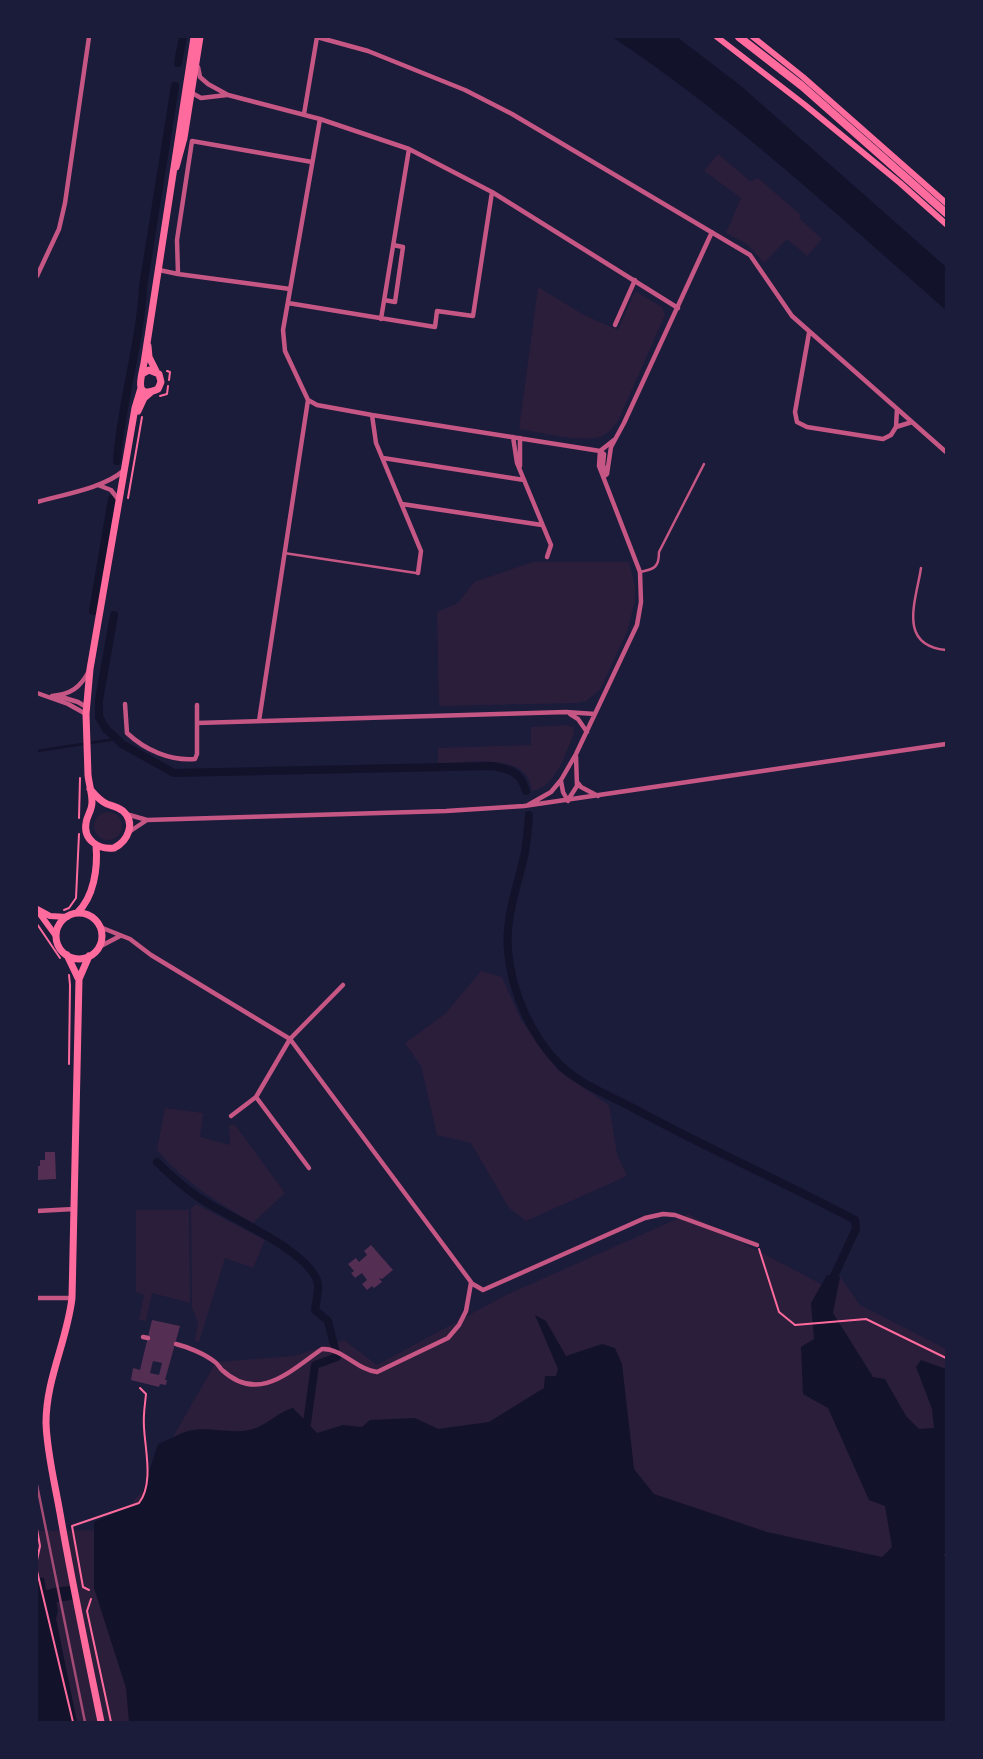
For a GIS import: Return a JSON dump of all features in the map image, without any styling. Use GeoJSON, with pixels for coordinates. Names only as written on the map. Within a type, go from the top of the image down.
{"type":"FeatureCollection","features":[{"type":"Feature","properties":{"kind":"highway"},"geometry":{"type":"LineString","coordinates":[[739,37],[802,86],[946,214]]}},
{"type":"Feature","properties":{"kind":"main road"},"geometry":{"type":"LineString","coordinates":[[134,422],[194,37]]}},
{"type":"Feature","properties":{"kind":"main road"},"geometry":{"type":"LineString","coordinates":[[173,173],[183,145],[200,37]]}},
{"type":"Feature","properties":{"kind":"main road"},"geometry":{"type":"LineString","coordinates":[[717,37],[805,105],[946,224]]}},
{"type":"Feature","properties":{"kind":"main road"},"geometry":{"type":"LineString","coordinates":[[753,37],[803,77],[946,203]]}},
{"type":"Feature","properties":{"kind":"main road"},"geometry":{"type":"LineString","coordinates":[[101,1722],[47,1437],[47,1403],[72,1298],[79,979],[89,956],[102,940],[100,927],[92,917],[89,899],[97,864],[96,845],[86,831],[91,812],[86,711],[90,670],[134,422],[139,407],[151,392],[160,386],[160,378],[149,357],[147,338]]}},
{"type":"Feature","properties":{"kind":"main road"},"geometry":{"type":"LineString","coordinates":[[142,374],[149,370],[156,372]]}},
{"type":"Feature","properties":{"kind":"main road"},"geometry":{"type":"LineString","coordinates":[[141,388],[151,392]]}},
{"type":"Feature","properties":{"kind":"main road"},"geometry":{"type":"LineString","coordinates":[[90,789],[108,804],[122,810],[130,824],[120,845],[110,848],[96,845]]}},
{"type":"Feature","properties":{"kind":"main road"},"geometry":{"type":"LineString","coordinates":[[91,812],[108,804]]}},
{"type":"Feature","properties":{"kind":"main road"},"geometry":{"type":"LineString","coordinates":[[97,864],[110,848]]}},
{"type":"Feature","properties":{"kind":"main road"},"geometry":{"type":"LineString","coordinates":[[56,936],[58,925],[77,913],[89,899]]}},
{"type":"Feature","properties":{"kind":"main road"},"geometry":{"type":"LineString","coordinates":[[37,910],[50,916],[67,917]]}},
{"type":"Feature","properties":{"kind":"main road"},"geometry":{"type":"LineString","coordinates":[[37,910],[56,936],[64,958],[79,979]]}},
{"type":"Feature","properties":{"kind":"main road"},"geometry":{"type":"LineString","coordinates":[[77,913],[92,917]]}},
{"type":"Feature","properties":{"kind":"main road"},"geometry":{"type":"LineString","coordinates":[[64,958],[89,956]]}},
{"type":"Feature","properties":{"kind":"street"},"geometry":{"type":"LineString","coordinates":[[37,275],[39,265],[59,229],[65,203],[89,37]]}},
{"type":"Feature","properties":{"kind":"street"},"geometry":{"type":"LineString","coordinates":[[176,144],[191,87],[194,37]]}},
{"type":"Feature","properties":{"kind":"street"},"geometry":{"type":"LineString","coordinates":[[304,114],[317,37],[368,51],[465,90],[512,114],[750,255],[792,316],[946,452]]}},
{"type":"Feature","properties":{"kind":"street"},"geometry":{"type":"LineString","coordinates":[[197,57],[200,76],[208,85],[228,94],[304,114],[409,149],[492,192],[678,308]]}},
{"type":"Feature","properties":{"kind":"street"},"geometry":{"type":"LineString","coordinates":[[191,87],[208,85]]}},
{"type":"Feature","properties":{"kind":"street"},"geometry":{"type":"LineString","coordinates":[[191,87],[198,97],[214,97]]}},
{"type":"Feature","properties":{"kind":"street"},"geometry":{"type":"LineString","coordinates":[[188,109],[197,101],[228,94]]}},
{"type":"Feature","properties":{"kind":"street"},"geometry":{"type":"LineString","coordinates":[[259,722],[307,400],[284,344],[283,330],[320,119]]}},
{"type":"Feature","properties":{"kind":"street"},"geometry":{"type":"LineString","coordinates":[[178,274],[177,240],[192,141],[312,163]]}},
{"type":"Feature","properties":{"kind":"street"},"geometry":{"type":"LineString","coordinates":[[381,319],[409,149]]}},
{"type":"Feature","properties":{"kind":"street"},"geometry":{"type":"LineString","coordinates":[[288,303],[435,327],[438,311],[473,316],[492,192]]}},
{"type":"Feature","properties":{"kind":"street"},"geometry":{"type":"LineString","coordinates":[[606,484],[614,440],[712,232]]}},
{"type":"Feature","properties":{"kind":"street"},"geometry":{"type":"LineString","coordinates":[[384,300],[395,302],[403,247],[393,245]]}},
{"type":"Feature","properties":{"kind":"street"},"geometry":{"type":"LineString","coordinates":[[158,270],[290,289]]}},
{"type":"Feature","properties":{"kind":"street"},"geometry":{"type":"LineString","coordinates":[[615,325],[635,280]]}},
{"type":"Feature","properties":{"kind":"street"},"geometry":{"type":"LineString","coordinates":[[809,332],[795,412],[797,422],[807,427],[883,439],[891,435],[896,427],[897,408]]}},
{"type":"Feature","properties":{"kind":"street"},"geometry":{"type":"LineString","coordinates":[[307,400],[317,405],[372,415],[600,451],[604,453],[603,465],[607,474]]}},
{"type":"Feature","properties":{"kind":"street"},"geometry":{"type":"LineString","coordinates":[[372,415],[376,443],[421,551],[418,573]]}},
{"type":"Feature","properties":{"kind":"street"},"geometry":{"type":"LineString","coordinates":[[896,427],[912,422]]}},
{"type":"Feature","properties":{"kind":"street"},"geometry":{"type":"LineString","coordinates":[[513,437],[513,450],[520,471],[551,545],[547,557]]}},
{"type":"Feature","properties":{"kind":"street"},"geometry":{"type":"LineString","coordinates":[[520,438],[520,471]]}},
{"type":"Feature","properties":{"kind":"street"},"geometry":{"type":"LineString","coordinates":[[524,806],[545,796],[561,780],[587,732],[637,625],[641,602],[640,572],[599,466],[600,451],[614,440]]}},
{"type":"Feature","properties":{"kind":"street"},"geometry":{"type":"LineString","coordinates":[[382,458],[524,480]]}},
{"type":"Feature","properties":{"kind":"street"},"geometry":{"type":"LineString","coordinates":[[37,502],[97,485],[117,477],[124,471]]}},
{"type":"Feature","properties":{"kind":"street"},"geometry":{"type":"LineString","coordinates":[[97,485],[111,490],[119,500]]}},
{"type":"Feature","properties":{"kind":"street"},"geometry":{"type":"LineString","coordinates":[[402,504],[542,526]]}},
{"type":"Feature","properties":{"kind":"street"},"geometry":{"type":"LineString","coordinates":[[48,696],[66,694],[77,688],[90,670]]}},
{"type":"Feature","properties":{"kind":"street"},"geometry":{"type":"LineString","coordinates":[[37,693],[86,711]]}},
{"type":"Feature","properties":{"kind":"street"},"geometry":{"type":"LineString","coordinates":[[56,696],[78,702],[86,711]]}},
{"type":"Feature","properties":{"kind":"street"},"geometry":{"type":"LineString","coordinates":[[125,704],[127,733],[162,755],[195,759],[197,705]]}},
{"type":"Feature","properties":{"kind":"street"},"geometry":{"type":"LineString","coordinates":[[197,723],[566,712],[595,714]]}},
{"type":"Feature","properties":{"kind":"street"},"geometry":{"type":"LineString","coordinates":[[566,712],[578,719],[587,732]]}},
{"type":"Feature","properties":{"kind":"street"},"geometry":{"type":"LineString","coordinates":[[125,814],[147,820],[446,811],[524,806],[946,744]]}},
{"type":"Feature","properties":{"kind":"street"},"geometry":{"type":"LineString","coordinates":[[568,801],[577,782],[576,754]]}},
{"type":"Feature","properties":{"kind":"street"},"geometry":{"type":"LineString","coordinates":[[561,780],[568,801]]}},
{"type":"Feature","properties":{"kind":"street"},"geometry":{"type":"LineString","coordinates":[[577,782],[599,797]]}},
{"type":"Feature","properties":{"kind":"street"},"geometry":{"type":"LineString","coordinates":[[128,833],[147,820]]}},
{"type":"Feature","properties":{"kind":"street"},"geometry":{"type":"LineString","coordinates":[[100,927],[130,939],[151,955],[290,1040],[471,1283],[483,1290],[645,1218],[663,1214],[675,1215],[757,1245]]}},
{"type":"Feature","properties":{"kind":"street"},"geometry":{"type":"LineString","coordinates":[[99,947],[121,936]]}},
{"type":"Feature","properties":{"kind":"street"},"geometry":{"type":"LineString","coordinates":[[231,1116],[256,1097],[290,1040],[343,985]]}},
{"type":"Feature","properties":{"kind":"street"},"geometry":{"type":"LineString","coordinates":[[256,1097],[309,1168]]}},
{"type":"Feature","properties":{"kind":"street"},"geometry":{"type":"LineString","coordinates":[[37,1212],[74,1209]]}},
{"type":"Feature","properties":{"kind":"street"},"geometry":{"type":"LineString","coordinates":[[176,1343],[216,1362],[223,1371],[245,1383],[262,1386],[274,1382],[322,1349],[333,1350],[366,1371],[377,1372],[448,1338],[467,1311],[471,1283]]}},
{"type":"Feature","properties":{"kind":"street"},"geometry":{"type":"LineString","coordinates":[[37,1298],[72,1298]]}},
{"type":"Feature","properties":{"kind":"lane"},"geometry":{"type":"LineString","coordinates":[[640,572],[654,569],[659,564],[659,552],[704,464]]}},
{"type":"Feature","properties":{"kind":"lane"},"geometry":{"type":"LineString","coordinates":[[284,552],[418,573]]}},
{"type":"Feature","properties":{"kind":"lane"},"geometry":{"type":"LineString","coordinates":[[921,568],[912,626],[916,635],[925,643],[946,650]]}},
{"type":"Feature","properties":{"kind":"path"},"geometry":{"type":"LineString","coordinates":[[79,821],[80,772]]}},
{"type":"Feature","properties":{"kind":"path"},"geometry":{"type":"LineString","coordinates":[[58,912],[69,908],[76,898],[79,834]]}},
{"type":"Feature","properties":{"kind":"path"},"geometry":{"type":"LineString","coordinates":[[37,924],[64,958]]}},
{"type":"Feature","properties":{"kind":"path"},"geometry":{"type":"LineString","coordinates":[[68,973],[71,985],[69,1074]]}},
{"type":"Feature","properties":{"kind":"path"},"geometry":{"type":"LineString","coordinates":[[757,1245],[779,1312],[795,1325],[852,1320],[875,1322],[946,1358]]}},
{"type":"Feature","properties":{"kind":"path"},"geometry":{"type":"LineString","coordinates":[[89,1590],[83,1587],[72,1526],[142,1500],[147,1475],[144,1426],[146,1394],[140,1388]]}},
{"type":"Feature","properties":{"kind":"path"},"geometry":{"type":"LineString","coordinates":[[37,1529],[40,1546],[37,1560]]}},
{"type":"Feature","properties":{"kind":"path"},"geometry":{"type":"LineString","coordinates":[[37,1573],[73,1722]]}},
{"type":"Feature","properties":{"kind":"path"},"geometry":{"type":"LineString","coordinates":[[91,1599],[87,1611],[111,1722]]}},
{"type":"Feature","properties":{"kind":"shaded area"},"geometry":{"type":"Polygon","coordinates":[[[612,37],[677,37],[741,86],[946,267],[946,310],[742,133],[612,37]]]}},
{"type":"Feature","properties":{"kind":"shaded area"},"geometry":{"type":"Polygon","coordinates":[[[718,154],[750,181],[758,178],[801,215],[799,218],[822,239],[807,256],[787,239],[764,263],[747,244],[726,233],[741,198],[704,171],[718,154]]]}},
{"type":"Feature","properties":{"kind":"shaded area"},"geometry":{"type":"Polygon","coordinates":[[[538,287],[584,315],[618,330],[635,291],[662,307],[665,315],[618,421],[602,436],[584,439],[519,429],[538,287]]]}},
{"type":"Feature","properties":{"kind":"shaded area"},"geometry":{"type":"Polygon","coordinates":[[[533,562],[629,562],[635,586],[635,601],[627,632],[600,690],[586,701],[577,703],[439,706],[437,612],[458,603],[474,582],[533,562]]]}},
{"type":"Feature","properties":{"kind":"shaded area"},"geometry":{"type":"Polygon","coordinates":[[[531,727],[573,727],[574,734],[559,768],[548,783],[532,791],[526,775],[509,765],[497,762],[438,764],[438,748],[531,745],[531,727]]]}},
{"type":"Feature","properties":{"kind":"shaded area"},"geometry":{"type":"Polygon","coordinates":[[[108,812],[118,816],[122,826],[118,836],[108,840],[98,836],[94,826],[98,816],[108,812]]]}},
{"type":"Feature","properties":{"kind":"shaded area"},"geometry":{"type":"Polygon","coordinates":[[[481,971],[502,977],[521,1020],[559,1071],[609,1105],[617,1154],[627,1176],[526,1221],[509,1208],[471,1143],[437,1135],[421,1066],[405,1043],[445,1014],[481,971]]]}},
{"type":"Feature","properties":{"kind":"shaded area"},"geometry":{"type":"Polygon","coordinates":[[[165,1108],[203,1113],[200,1137],[230,1145],[229,1125],[235,1125],[285,1193],[253,1223],[202,1191],[178,1172],[157,1150],[165,1108]]]}},
{"type":"Feature","properties":{"kind":"shaded area"},"geometry":{"type":"Polygon","coordinates":[[[196,1204],[265,1240],[253,1268],[225,1258],[199,1342],[195,1341],[198,1322],[192,1308],[191,1208],[196,1204]]]}},
{"type":"Feature","properties":{"kind":"shaded area"},"geometry":{"type":"Polygon","coordinates":[[[136,1210],[189,1210],[190,1303],[152,1293],[146,1321],[139,1320],[144,1295],[136,1292],[136,1210]]]}},
{"type":"Feature","properties":{"kind":"shaded area"},"geometry":{"type":"Polygon","coordinates":[[[688,1214],[836,1292],[840,1277],[860,1305],[946,1349],[946,1722],[37,1722],[37,1531],[107,1530],[142,1491],[216,1362],[294,1356],[344,1340],[377,1365],[506,1295],[688,1214]]]}},
{"type":"Feature","properties":{"kind":"shaded area"},"geometry":{"type":"Polygon","coordinates":[[[827,1275],[840,1277],[833,1313],[873,1377],[885,1379],[906,1416],[919,1429],[934,1428],[932,1409],[916,1367],[921,1360],[946,1369],[946,1722],[129,1722],[126,1688],[94,1588],[94,1522],[139,1503],[158,1444],[195,1430],[249,1430],[293,1408],[317,1433],[343,1425],[362,1427],[370,1420],[415,1418],[438,1429],[489,1422],[544,1388],[545,1376],[556,1376],[558,1369],[535,1315],[546,1321],[566,1356],[602,1344],[615,1348],[622,1364],[634,1469],[654,1494],[767,1532],[882,1557],[892,1547],[885,1506],[869,1500],[828,1408],[803,1394],[801,1347],[814,1339],[811,1303],[827,1275]]]}},
{"type":"Feature","properties":{"kind":"shaded area"},"geometry":{"type":"Polygon","coordinates":[[[37,1577],[44,1578],[46,1590],[54,1589],[58,1611],[56,1619],[77,1722],[37,1722],[37,1577]]]}},
{"type":"Feature","properties":{"kind":"building"},"geometry":{"type":"Polygon","coordinates":[[[45,1152],[55,1152],[56,1179],[37,1180],[37,1166],[40,1166],[40,1160],[45,1160],[45,1152]]]}},
{"type":"Feature","properties":{"kind":"building"},"geometry":{"type":"Polygon","coordinates":[[[371,1245],[393,1270],[382,1279],[379,1278],[382,1282],[367,1290],[362,1284],[367,1280],[362,1273],[355,1278],[351,1273],[354,1271],[348,1264],[356,1258],[359,1262],[367,1255],[364,1251],[371,1245]]]}},
{"type":"Feature","properties":{"kind":"building"},"geometry":{"type":"Polygon","coordinates":[[[152,1320],[180,1326],[165,1380],[166,1385],[160,1384],[159,1387],[131,1380],[133,1368],[140,1370],[152,1320]],[[153,1361],[150,1373],[159,1375],[162,1363],[153,1361]]]}},
{"type":"Feature","properties":{"kind":"waterway"},"geometry":{"type":"LineString","coordinates":[[178,63],[183,37]]}},
{"type":"Feature","properties":{"kind":"waterway"},"geometry":{"type":"LineString","coordinates":[[117,461],[175,86]]}},
{"type":"Feature","properties":{"kind":"waterway"},"geometry":{"type":"LineString","coordinates":[[93,611],[112,499]]}},
{"type":"Feature","properties":{"kind":"waterway"},"geometry":{"type":"LineString","coordinates":[[114,615],[99,700],[99,717],[106,729],[122,744],[174,773],[492,766],[514,772],[526,791]]}},
{"type":"Feature","properties":{"kind":"waterway"},"geometry":{"type":"LineString","coordinates":[[37,751],[116,739]]}},
{"type":"Feature","properties":{"kind":"waterway"},"geometry":{"type":"LineString","coordinates":[[529,815],[525,852],[510,913],[508,951],[518,997],[540,1041],[560,1065],[585,1084],[855,1220],[856,1229],[834,1276]]}},
{"type":"Feature","properties":{"kind":"waterway"},"geometry":{"type":"LineString","coordinates":[[157,1162],[192,1193],[266,1235],[312,1271],[318,1284],[315,1310],[328,1321],[337,1357],[315,1365],[307,1423]]}},
{"type":"Feature","properties":{"kind":"waterway"},"geometry":{"type":"LineString","coordinates":[[55,1595],[70,1593]]}},
{"type":"Feature","properties":{"kind":"railway"},"geometry":{"type":"LineString","coordinates":[[37,1485],[85,1722]]}}]}
